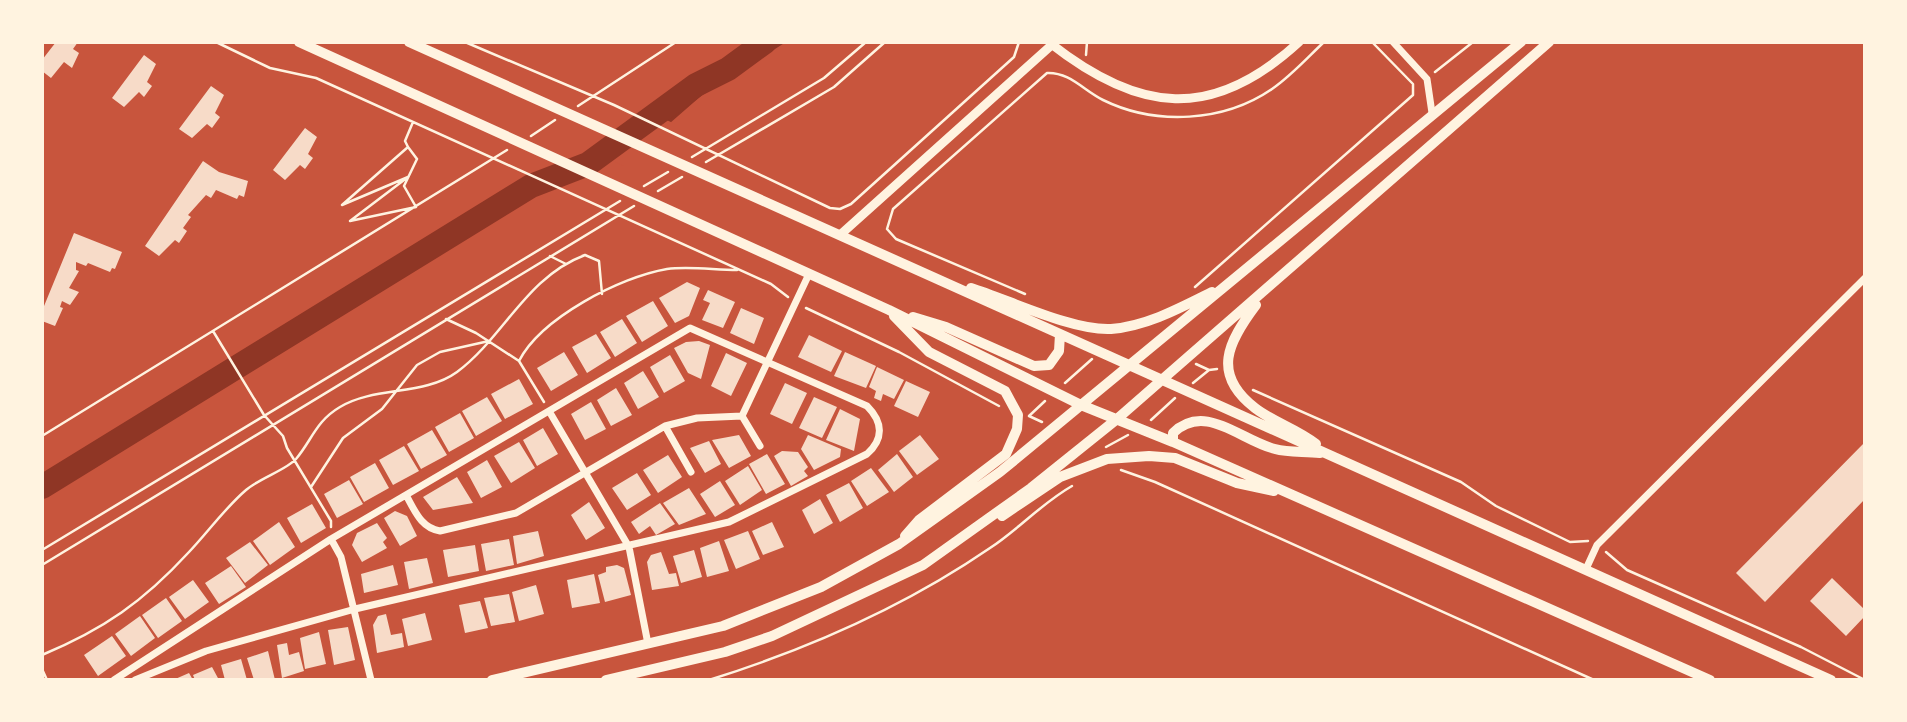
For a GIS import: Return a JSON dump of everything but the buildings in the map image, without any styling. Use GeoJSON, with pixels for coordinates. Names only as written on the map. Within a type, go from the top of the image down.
{"type":"FeatureCollection","features":[{"type":"Feature","properties":{"kind":"main road"},"geometry":{"type":"LineString","coordinates":[[299,42],[889,310],[1054,393],[1173,442],[1710,680]]}},
{"type":"Feature","properties":{"kind":"main road"},"geometry":{"type":"LineString","coordinates":[[409,42],[1831,680]]}},
{"type":"Feature","properties":{"kind":"main road"},"geometry":{"type":"LineString","coordinates":[[492,680],[723,626],[821,587],[899,544],[968,497],[1229,285],[1432,113],[1521,42]]}},
{"type":"Feature","properties":{"kind":"main road"},"geometry":{"type":"LineString","coordinates":[[606,680],[725,652],[810,620],[923,565],[979,527],[1117,419],[1549,42]]}},
{"type":"Feature","properties":{"kind":"main road"},"geometry":{"type":"LineString","coordinates":[[920,271],[1066,321],[1109,329],[1149,321],[1229,285]]}},
{"type":"Feature","properties":{"kind":"main road"},"geometry":{"type":"LineString","coordinates":[[1266,291],[1227,350],[1227,367],[1234,385],[1255,408],[1297,429],[1327,453]]}},
{"type":"Feature","properties":{"kind":"main road"},"geometry":{"type":"LineString","coordinates":[[889,310],[946,327],[1034,366],[1049,365],[1059,351],[1060,334]]}},
{"type":"Feature","properties":{"kind":"main road"},"geometry":{"type":"LineString","coordinates":[[889,310],[929,352],[1005,391],[1017,415],[1014,439],[1006,454],[919,520],[899,544]]}},
{"type":"Feature","properties":{"kind":"main road"},"geometry":{"type":"LineString","coordinates":[[1173,442],[1173,433],[1183,423],[1202,418],[1276,449],[1327,453]]}},
{"type":"Feature","properties":{"kind":"main road"},"geometry":{"type":"LineString","coordinates":[[979,527],[1014,510],[1060,477],[1107,459],[1149,456],[1175,458],[1237,483],[1295,496]]}},
{"type":"Feature","properties":{"kind":"street"},"geometry":{"type":"LineString","coordinates":[[840,235],[1052,43],[1087,71],[1124,90],[1174,99],[1222,92],[1250,80],[1299,42]]}},
{"type":"Feature","properties":{"kind":"street"},"geometry":{"type":"LineString","coordinates":[[1393,42],[1427,79],[1432,113]]}},
{"type":"Feature","properties":{"kind":"street"},"geometry":{"type":"LineString","coordinates":[[742,416],[809,274]]}},
{"type":"Feature","properties":{"kind":"street"},"geometry":{"type":"LineString","coordinates":[[1586,569],[1598,545],[1865,278]]}},
{"type":"Feature","properties":{"kind":"street"},"geometry":{"type":"LineString","coordinates":[[114,680],[331,539],[690,328],[867,406],[880,428],[875,447],[867,454],[729,523],[355,609],[206,651],[135,680]]}},
{"type":"Feature","properties":{"kind":"street"},"geometry":{"type":"LineString","coordinates":[[549,411],[629,547],[648,645]]}},
{"type":"Feature","properties":{"kind":"street"},"geometry":{"type":"LineString","coordinates":[[406,495],[423,524],[440,531],[516,513],[665,426],[697,418],[742,416]]}},
{"type":"Feature","properties":{"kind":"street"},"geometry":{"type":"LineString","coordinates":[[742,416],[760,446]]}},
{"type":"Feature","properties":{"kind":"street"},"geometry":{"type":"LineString","coordinates":[[665,426],[691,472]]}},
{"type":"Feature","properties":{"kind":"street"},"geometry":{"type":"LineString","coordinates":[[331,539],[341,557],[371,680]]}},
{"type":"Feature","properties":{"kind":"path"},"geometry":{"type":"LineString","coordinates":[[216,42],[270,68],[316,78],[771,284],[796,303],[994,400],[1001,408]]}},
{"type":"Feature","properties":{"kind":"path"},"geometry":{"type":"LineString","coordinates":[[465,42],[546,79],[614,105],[830,208],[845,207],[1014,57],[1019,42]]}},
{"type":"Feature","properties":{"kind":"path"},"geometry":{"type":"LineString","coordinates":[[572,110],[676,42]]}},
{"type":"Feature","properties":{"kind":"path"},"geometry":{"type":"LineString","coordinates":[[681,164],[824,78],[866,42]]}},
{"type":"Feature","properties":{"kind":"path"},"geometry":{"type":"LineString","coordinates":[[698,167],[834,87],[885,42]]}},
{"type":"Feature","properties":{"kind":"path"},"geometry":{"type":"LineString","coordinates":[[1087,42],[1088,52]]}},
{"type":"Feature","properties":{"kind":"path"},"geometry":{"type":"LineString","coordinates":[[1036,299],[896,239],[887,229],[893,209],[1047,73],[1065,75],[1105,102],[1127,109],[1192,117],[1252,101],[1290,75],[1324,42]]}},
{"type":"Feature","properties":{"kind":"path"},"geometry":{"type":"LineString","coordinates":[[1190,291],[1412,95],[1413,84],[1372,42]]}},
{"type":"Feature","properties":{"kind":"path"},"geometry":{"type":"LineString","coordinates":[[1440,68],[1473,42]]}},
{"type":"Feature","properties":{"kind":"path"},"geometry":{"type":"LineString","coordinates":[[525,139],[560,117]]}},
{"type":"Feature","properties":{"kind":"path"},"geometry":{"type":"LineString","coordinates":[[413,122],[405,141],[417,159],[404,186],[416,206]]}},
{"type":"Feature","properties":{"kind":"path"},"geometry":{"type":"LineString","coordinates":[[408,147],[342,205],[408,177]]}},
{"type":"Feature","properties":{"kind":"path"},"geometry":{"type":"LineString","coordinates":[[42,436],[513,147]]}},
{"type":"Feature","properties":{"kind":"path"},"geometry":{"type":"LineString","coordinates":[[634,193],[669,171]]}},
{"type":"Feature","properties":{"kind":"path"},"geometry":{"type":"LineString","coordinates":[[653,194],[687,174]]}},
{"type":"Feature","properties":{"kind":"path"},"geometry":{"type":"LineString","coordinates":[[408,177],[350,221],[416,206]]}},
{"type":"Feature","properties":{"kind":"path"},"geometry":{"type":"LineString","coordinates":[[42,550],[622,200]]}},
{"type":"Feature","properties":{"kind":"path"},"geometry":{"type":"LineString","coordinates":[[42,565],[641,201]]}},
{"type":"Feature","properties":{"kind":"path"},"geometry":{"type":"LineString","coordinates":[[42,655],[129,610],[188,553],[245,491],[295,460],[313,430],[340,406],[434,383],[455,374],[489,341],[515,307],[566,264],[585,255],[594,256],[599,261],[602,294]]}},
{"type":"Feature","properties":{"kind":"path"},"geometry":{"type":"LineString","coordinates":[[550,256],[566,264]]}},
{"type":"Feature","properties":{"kind":"path"},"geometry":{"type":"LineString","coordinates":[[519,361],[539,331],[584,302],[602,294],[667,269],[739,270]]}},
{"type":"Feature","properties":{"kind":"path"},"geometry":{"type":"LineString","coordinates":[[446,319],[489,341],[519,361],[549,411]]}},
{"type":"Feature","properties":{"kind":"path"},"geometry":{"type":"LineString","coordinates":[[213,331],[264,415],[283,436],[331,521],[331,539]]}},
{"type":"Feature","properties":{"kind":"path"},"geometry":{"type":"LineString","coordinates":[[311,487],[343,438],[382,409],[417,365],[440,352],[489,341]]}},
{"type":"Feature","properties":{"kind":"path"},"geometry":{"type":"LineString","coordinates":[[1053,427],[1029,416],[1100,351]]}},
{"type":"Feature","properties":{"kind":"path"},"geometry":{"type":"LineString","coordinates":[[1090,441],[1105,447],[1140,429],[1209,370],[1186,359]]}},
{"type":"Feature","properties":{"kind":"path"},"geometry":{"type":"LineString","coordinates":[[1251,389],[1461,482],[1496,506],[1570,542],[1585,540]]}},
{"type":"Feature","properties":{"kind":"path"},"geometry":{"type":"LineString","coordinates":[[1119,470],[1155,482],[1594,680]]}},
{"type":"Feature","properties":{"kind":"path"},"geometry":{"type":"LineString","coordinates":[[709,680],[798,649],[914,596],[992,547],[1075,484]]}},
{"type":"Feature","properties":{"kind":"path"},"geometry":{"type":"LineString","coordinates":[[1618,560],[1627,570],[1801,647],[1865,680]]}},
{"type":"Feature","properties":{"kind":"path"},"geometry":{"type":"LineString","coordinates":[[42,669],[47,680]]}},
{"type":"Feature","properties":{"kind":"shaded area"},"geometry":{"type":"Polygon","coordinates":[[[765,42],[786,42],[701,96],[623,164],[612,157],[696,85],[765,42]]]}},
{"type":"Feature","properties":{"kind":"pier"},"geometry":{"type":"Polygon","coordinates":[[[656,115],[675,124],[625,167],[610,159],[610,154],[656,115]]]}},
{"type":"Feature","properties":{"kind":"waterway"},"geometry":{"type":"LineString","coordinates":[[42,487],[531,186],[588,164],[696,85],[728,69],[765,42]]}}]}
